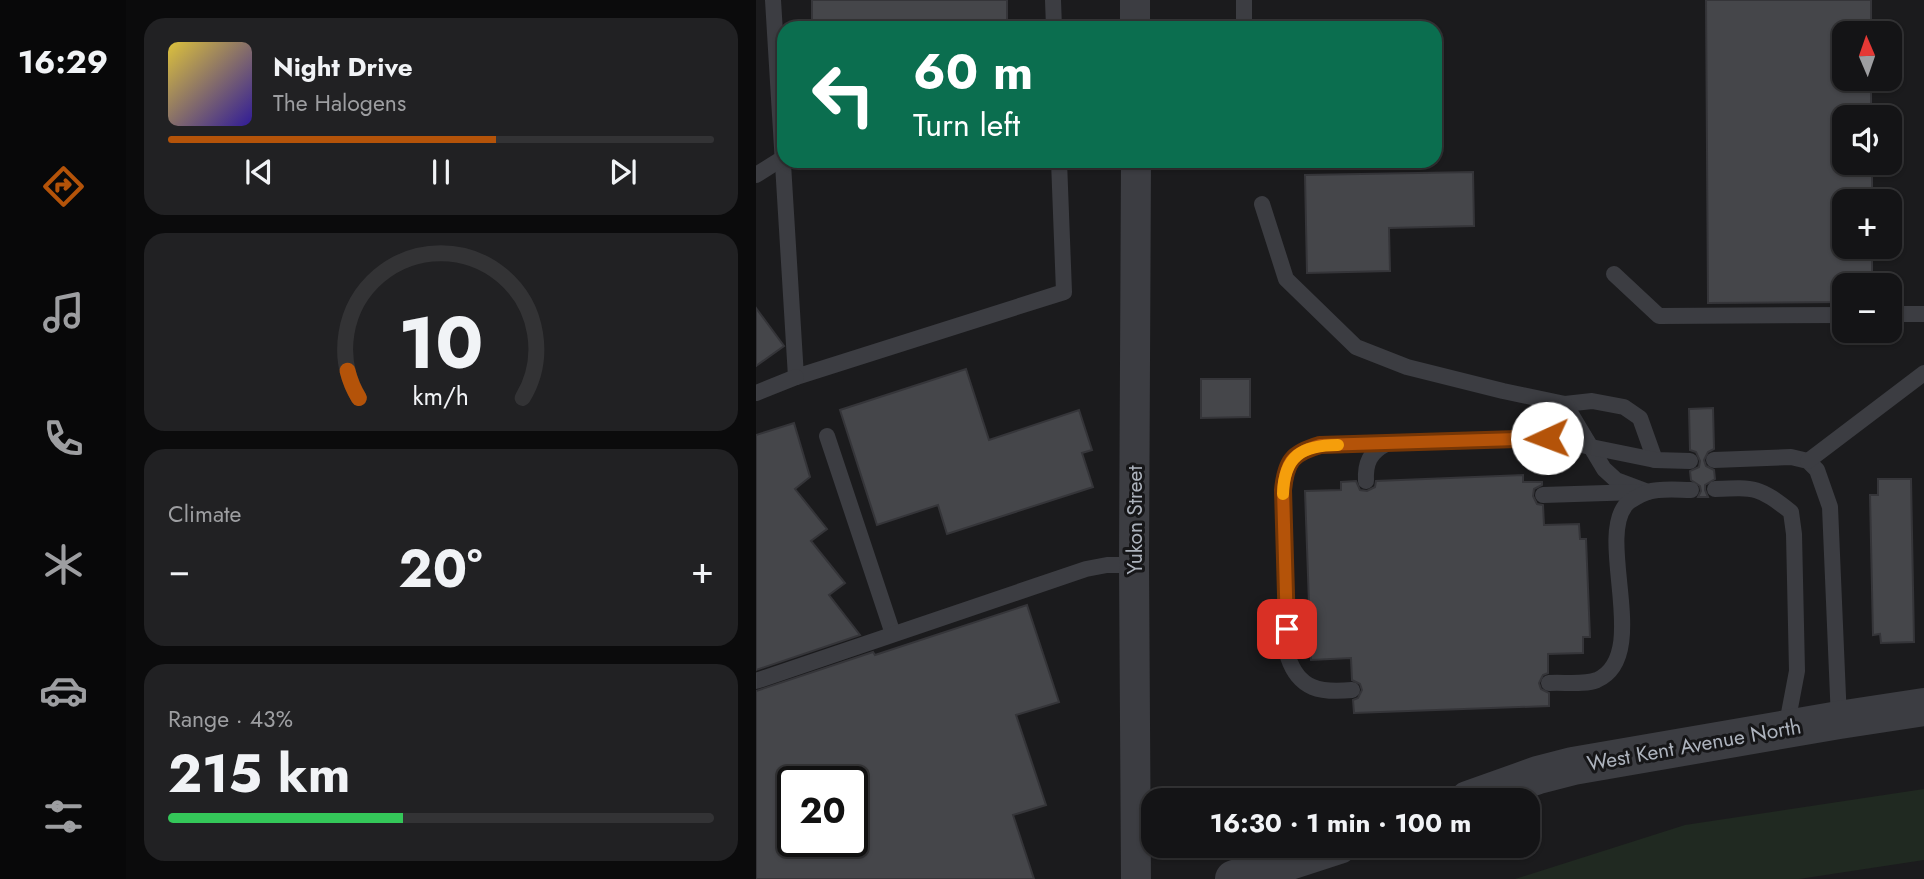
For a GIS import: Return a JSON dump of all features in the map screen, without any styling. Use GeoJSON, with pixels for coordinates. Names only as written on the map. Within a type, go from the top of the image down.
{"type":"FeatureCollection","features":[{"type":"Feature","properties":{"kind":"street"},"geometry":{"type":"LineString","coordinates":[[1135,0],[1135,21]]}},
{"type":"Feature","properties":{"kind":"street","name":"Yukon Street"},"geometry":{"type":"LineString","coordinates":[[1136,168],[1136,879]]}},
{"type":"Feature","properties":{"kind":"street","name":"West Kent Avenue North"},"geometry":{"type":"LineString","coordinates":[[1502,788],[1573,766],[1924,707]]}},
{"type":"Feature","properties":{"kind":"street"},"geometry":{"type":"LineString","coordinates":[[1234,879],[1299,858]]}},
{"type":"Feature","properties":{"kind":"lane"},"geometry":{"type":"LineString","coordinates":[[773,0],[777,36]]}},
{"type":"Feature","properties":{"kind":"lane"},"geometry":{"type":"LineString","coordinates":[[1053,0],[1054,21]]}},
{"type":"Feature","properties":{"kind":"lane"},"geometry":{"type":"LineString","coordinates":[[1244,0],[1244,21]]}},
{"type":"Feature","properties":{"kind":"lane"},"geometry":{"type":"LineString","coordinates":[[756,175],[777,162]]}},
{"type":"Feature","properties":{"kind":"lane"},"geometry":{"type":"LineString","coordinates":[[784,168],[796,377]]}},
{"type":"Feature","properties":{"kind":"lane"},"geometry":{"type":"LineString","coordinates":[[756,393],[796,377],[1064,292],[1059,168]]}},
{"type":"Feature","properties":{"kind":"lane"},"geometry":{"type":"LineString","coordinates":[[1262,204],[1286,279],[1356,347],[1407,367],[1503,391],[1564,404],[1592,401],[1628,410],[1640,418],[1655,460]]}},
{"type":"Feature","properties":{"kind":"lane"},"geometry":{"type":"LineString","coordinates":[[1615,274],[1659,316],[1832,315]]}},
{"type":"Feature","properties":{"kind":"lane"},"geometry":{"type":"LineString","coordinates":[[1902,314],[1924,314]]}},
{"type":"Feature","properties":{"kind":"lane"},"geometry":{"type":"LineString","coordinates":[[1808,461],[1924,373]]}},
{"type":"Feature","properties":{"kind":"lane"},"geometry":{"type":"LineString","coordinates":[[1564,404],[1604,468],[1616,480],[1648,492]]}},
{"type":"Feature","properties":{"kind":"lane"},"geometry":{"type":"LineString","coordinates":[[827,436],[893,634]]}},
{"type":"Feature","properties":{"kind":"lane"},"geometry":{"type":"LineString","coordinates":[[1352,690],[1317,689],[1304,683],[1293,672],[1288,657],[1283,490],[1285,471],[1293,458],[1304,450],[1320,445],[1547,438],[1655,460],[1690,461]]}},
{"type":"Feature","properties":{"kind":"lane"},"geometry":{"type":"LineString","coordinates":[[1366,481],[1369,458],[1376,449],[1386,444]]}},
{"type":"Feature","properties":{"kind":"lane"},"geometry":{"type":"LineString","coordinates":[[1714,460],[1791,457],[1808,461],[1817,470],[1830,507],[1839,720]]}},
{"type":"Feature","properties":{"kind":"lane"},"geometry":{"type":"LineString","coordinates":[[1715,489],[1743,488],[1765,492],[1791,512],[1794,534],[1797,671],[1786,729]]}},
{"type":"Feature","properties":{"kind":"lane"},"geometry":{"type":"LineString","coordinates":[[1543,495],[1691,490]]}},
{"type":"Feature","properties":{"kind":"lane"},"geometry":{"type":"LineString","coordinates":[[1549,683],[1596,681],[1609,671],[1620,652],[1623,634],[1617,527],[1625,506],[1648,492]]}},
{"type":"Feature","properties":{"kind":"lane"},"geometry":{"type":"LineString","coordinates":[[756,681],[1086,569],[1107,565],[1134,565]]}},
{"type":"Feature","properties":{"kind":"shaded area"},"geometry":{"type":"Polygon","coordinates":[[[1924,789],[1924,860],[1799,879],[1515,879],[1685,825],[1924,789]]]}},
{"type":"Feature","properties":{"kind":"building"},"geometry":{"type":"Polygon","coordinates":[[[812,0],[1007,0],[1007,21],[812,21],[812,0]]]}},
{"type":"Feature","properties":{"kind":"building"},"geometry":{"type":"Polygon","coordinates":[[[1706,0],[1871,0],[1871,21],[1832,21],[1832,91],[1871,91],[1871,105],[1832,105],[1832,175],[1872,175],[1872,189],[1832,189],[1832,259],[1872,259],[1872,273],[1832,273],[1832,302],[1708,303],[1706,0]]]}},
{"type":"Feature","properties":{"kind":"building"},"geometry":{"type":"Polygon","coordinates":[[[1473,172],[1474,226],[1389,228],[1390,271],[1307,273],[1305,175],[1473,172]]]}},
{"type":"Feature","properties":{"kind":"building"},"geometry":{"type":"Polygon","coordinates":[[[756,308],[784,346],[756,366],[756,308]]]}},
{"type":"Feature","properties":{"kind":"building"},"geometry":{"type":"Polygon","coordinates":[[[966,369],[989,440],[1079,410],[1092,450],[1082,453],[1093,487],[947,534],[938,505],[877,525],[840,410],[966,369]]]}},
{"type":"Feature","properties":{"kind":"building"},"geometry":{"type":"Polygon","coordinates":[[[1201,379],[1250,379],[1250,417],[1201,418],[1201,379]]]}},
{"type":"Feature","properties":{"kind":"building"},"geometry":{"type":"Polygon","coordinates":[[[1713,408],[1714,449],[1708,452],[1704,460],[1706,466],[1714,470],[1715,479],[1705,485],[1708,497],[1698,497],[1700,486],[1691,480],[1690,471],[1699,467],[1700,461],[1696,452],[1690,450],[1689,409],[1713,408]]]}},
{"type":"Feature","properties":{"kind":"building"},"geometry":{"type":"Polygon","coordinates":[[[794,423],[810,477],[795,489],[827,529],[811,541],[845,583],[829,595],[860,635],[756,670],[756,435],[794,423]]]}},
{"type":"Feature","properties":{"kind":"building"},"geometry":{"type":"Polygon","coordinates":[[[1523,475],[1523,482],[1542,482],[1542,485],[1534,489],[1533,496],[1537,504],[1543,505],[1544,525],[1579,524],[1580,539],[1586,539],[1590,637],[1583,637],[1583,653],[1548,654],[1548,673],[1543,675],[1539,683],[1541,689],[1549,693],[1549,706],[1354,713],[1353,700],[1358,698],[1362,690],[1360,684],[1352,680],[1351,658],[1311,660],[1305,491],[1341,490],[1341,482],[1356,481],[1360,490],[1367,491],[1375,487],[1376,481],[1523,475]]]}},
{"type":"Feature","properties":{"kind":"building"},"geometry":{"type":"Polygon","coordinates":[[[1878,479],[1911,479],[1914,642],[1881,643],[1880,634],[1873,635],[1870,495],[1878,495],[1878,479]]]}},
{"type":"Feature","properties":{"kind":"building"},"geometry":{"type":"Polygon","coordinates":[[[1027,605],[1059,702],[1016,715],[1046,805],[1013,815],[1034,879],[756,879],[756,691],[873,652],[875,655],[1027,605]]]}},
{"type":"Feature","properties":{"kind":"slow traffic"},"geometry":{"type":"LineString","coordinates":[[1283,494],[1285,471],[1293,458],[1304,450],[1320,445],[1338,445]]}},
{"type":"Feature","properties":{"kind":"route"},"geometry":{"type":"LineString","coordinates":[[1287,629],[1283,490],[1285,471],[1293,458],[1304,450],[1320,445],[1547,438]]}}]}
